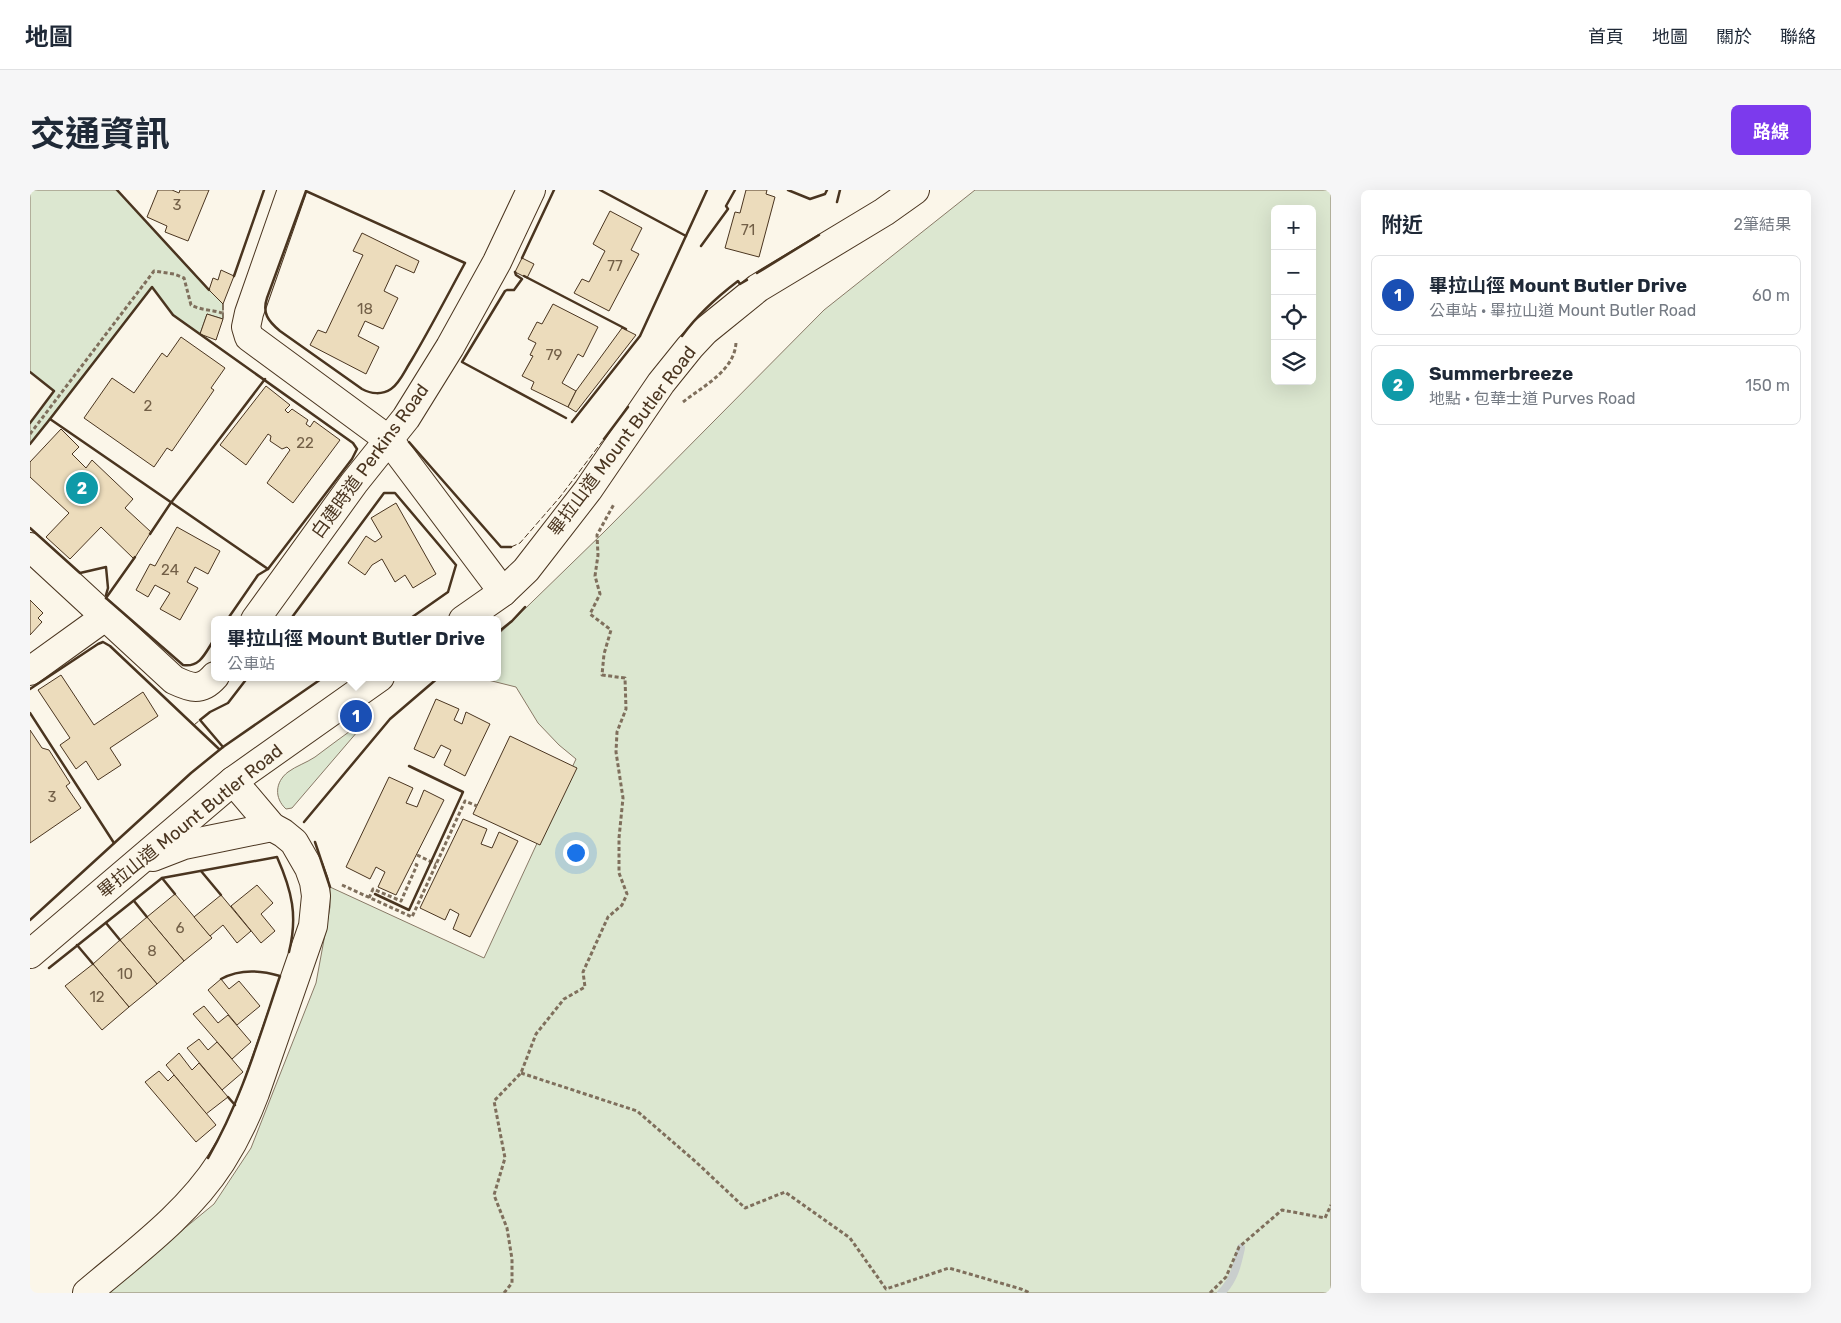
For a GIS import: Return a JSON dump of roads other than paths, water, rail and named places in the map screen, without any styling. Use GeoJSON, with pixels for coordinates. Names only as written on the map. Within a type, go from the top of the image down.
{"type":"FeatureCollection","features":[{"type":"Feature","properties":{"kind":"street"},"geometry":{"type":"LineString","coordinates":[[292,190],[249,313],[246,328],[249,337],[389,440],[503,592]]}},
{"type":"Feature","properties":{"kind":"street","name":"白建時道 Perkins Road"},"geometry":{"type":"LineString","coordinates":[[258,616],[354,483],[406,418],[498,262],[531,190]]}},
{"type":"Feature","properties":{"kind":"street","name":"畢拉山道 Mount Butler Road"},"geometry":{"type":"LineString","coordinates":[[469,616],[503,592],[526,570],[588,490],[674,366],[690,347],[724,314],[758,288],[884,212],[915,190]]}},
{"type":"Feature","properties":{"kind":"street"},"geometry":{"type":"LineString","coordinates":[[30,547],[174,680],[189,687],[198,687],[211,681]]}},
{"type":"Feature","properties":{"kind":"street"},"geometry":{"type":"LineString","coordinates":[[30,671],[105,616]]}},
{"type":"Feature","properties":{"kind":"street","name":"畢拉山道 Mount Butler Road"},"geometry":{"type":"LineString","coordinates":[[30,954],[233,781],[374,681]]}},
{"type":"Feature","properties":{"kind":"street"},"geometry":{"type":"LineString","coordinates":[[87,1293],[153,1237],[188,1204],[220,1163],[246,1118],[313,926],[315,910],[314,882],[302,854],[294,842],[272,827],[233,781]]}},
{"type":"Feature","properties":{"kind":"street"},"geometry":{"type":"LineString","coordinates":[[136,864],[184,845],[272,827]]}},
{"type":"Feature","properties":{"kind":"waterway"},"geometry":{"type":"LineString","coordinates":[[1221,1293],[1232,1278],[1241,1248]]}},
{"type":"Feature","properties":{"kind":"place","name":"Summerbreeze"},"geometry":{"type":"Point","coordinates":[82,488]}},
{"type":"Feature","properties":{"kind":"place","name":"畢拉山徑 Mount Butler Drive"},"geometry":{"type":"Point","coordinates":[356,716]}}]}
